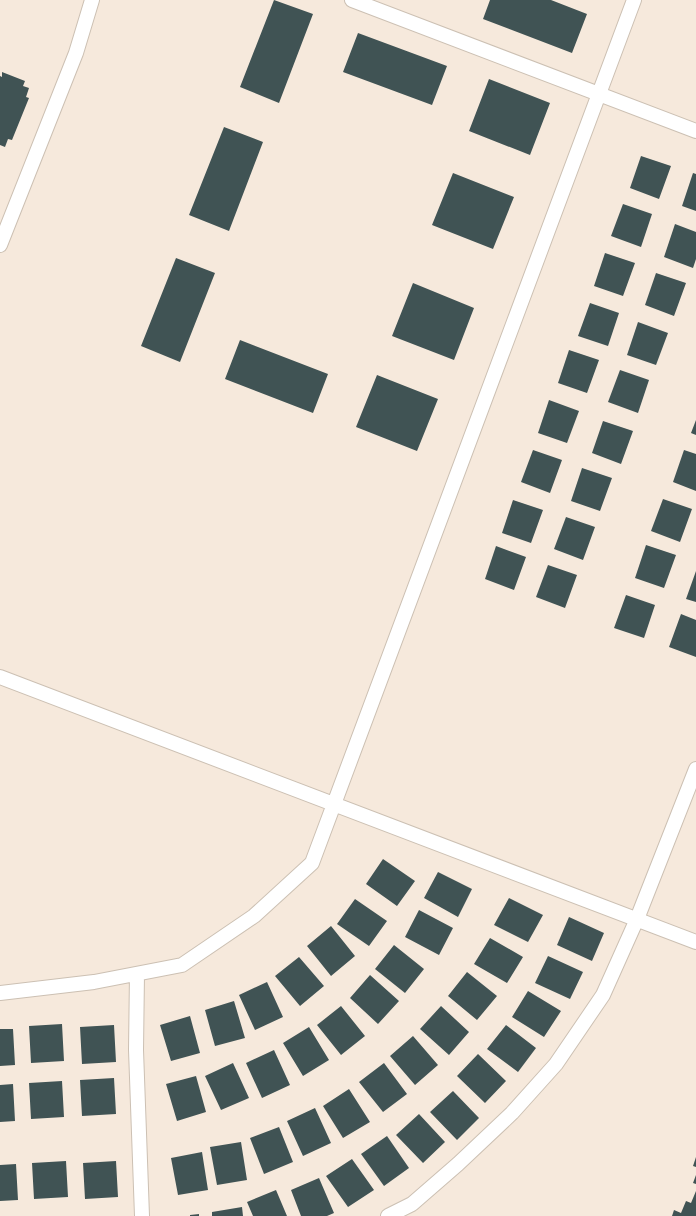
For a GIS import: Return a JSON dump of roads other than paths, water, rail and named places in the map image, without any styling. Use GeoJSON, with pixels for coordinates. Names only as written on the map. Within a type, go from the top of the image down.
{"type":"FeatureCollection","features":[{"type":"Feature","properties":{"kind":"street"},"geometry":{"type":"LineString","coordinates":[[0,245],[76,53],[92,0]]}},
{"type":"Feature","properties":{"kind":"street"},"geometry":{"type":"LineString","coordinates":[[352,0],[696,131]]}},
{"type":"Feature","properties":{"kind":"street"},"geometry":{"type":"LineString","coordinates":[[0,993],[94,982],[182,965],[254,916],[312,863],[336,804],[634,0]]}},
{"type":"Feature","properties":{"kind":"street"},"geometry":{"type":"LineString","coordinates":[[0,677],[696,942]]}},
{"type":"Feature","properties":{"kind":"street"},"geometry":{"type":"LineString","coordinates":[[388,1216],[412,1204],[458,1164],[512,1113],[556,1064],[604,995],[637,919],[696,769]]}},
{"type":"Feature","properties":{"kind":"street"},"geometry":{"type":"LineString","coordinates":[[137,974],[136,1050],[142,1216]]}}]}
